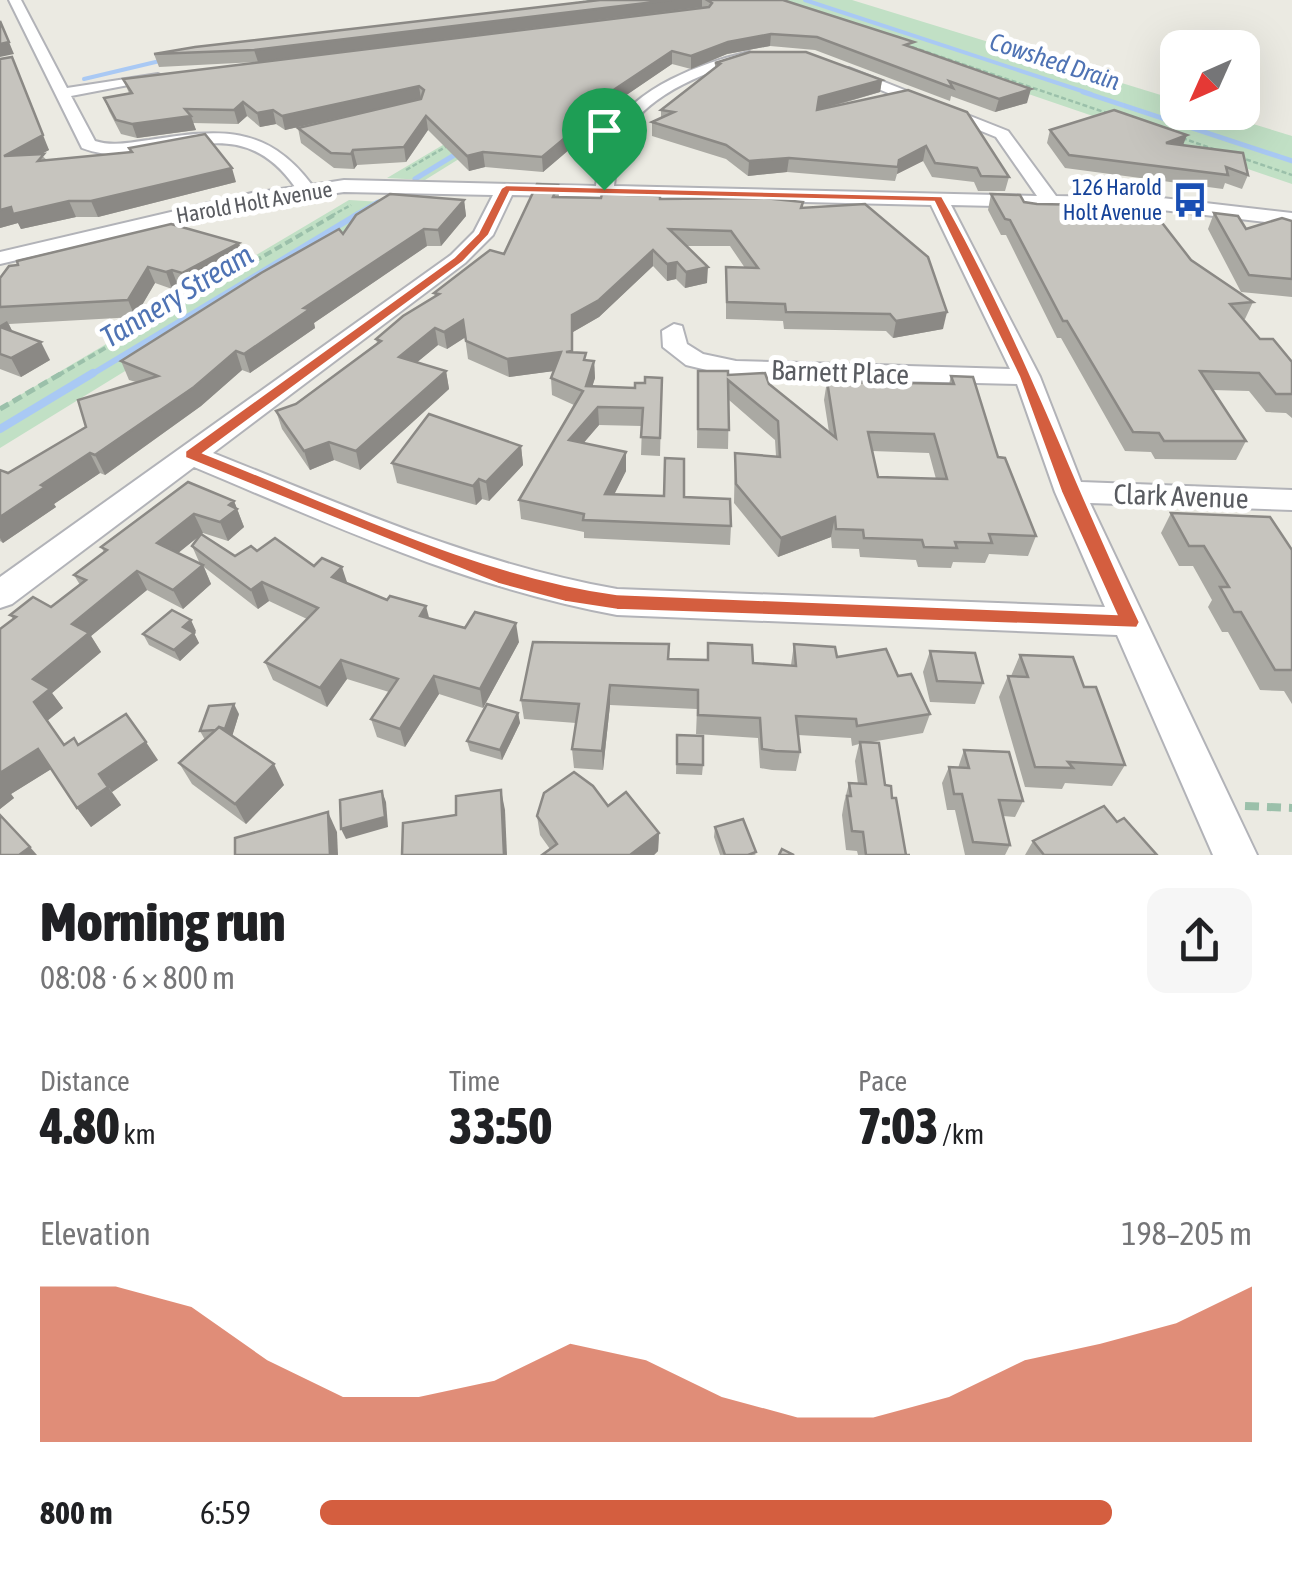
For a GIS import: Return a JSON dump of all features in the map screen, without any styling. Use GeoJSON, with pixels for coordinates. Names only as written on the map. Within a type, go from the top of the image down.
{"type":"FeatureCollection","features":[{"type":"Feature","properties":{"kind":"street"},"geometry":{"type":"LineString","coordinates":[[15,0],[38,58],[85,142],[98,148],[217,137],[262,144],[292,136]]}},
{"type":"Feature","properties":{"kind":"street"},"geometry":{"type":"LineString","coordinates":[[604,190],[614,141],[626,122],[694,72],[724,61],[770,54]]}},
{"type":"Feature","properties":{"kind":"street"},"geometry":{"type":"LineString","coordinates":[[836,66],[1002,134],[1050,201]]}},
{"type":"Feature","properties":{"kind":"street"},"geometry":{"type":"LineString","coordinates":[[61,93],[169,77]]}},
{"type":"Feature","properties":{"kind":"street"},"geometry":{"type":"LineString","coordinates":[[875,103],[907,94]]}},
{"type":"Feature","properties":{"kind":"street"},"geometry":{"type":"LineString","coordinates":[[262,144],[306,190]]}},
{"type":"Feature","properties":{"kind":"street","name":"Harold Holt Avenue"},"geometry":{"type":"LineString","coordinates":[[0,258],[306,190],[385,186],[1190,205],[1292,218]]}},
{"type":"Feature","properties":{"kind":"street"},"geometry":{"type":"LineString","coordinates":[[0,595],[458,260],[483,235],[506,188]]}},
{"type":"Feature","properties":{"kind":"street"},"geometry":{"type":"LineString","coordinates":[[938,199],[1027,377],[1070,492],[1235,855]]}},
{"type":"Feature","properties":{"kind":"street","name":"Barnett Place"},"geometry":{"type":"LineString","coordinates":[[674,331],[675,347],[695,360],[736,369],[1027,377]]}},
{"type":"Feature","properties":{"kind":"street"},"geometry":{"type":"LineString","coordinates":[[191,454],[505,579],[565,595],[617,602],[1130,622]]}},
{"type":"Feature","properties":{"kind":"street","name":"Clark Avenue"},"geometry":{"type":"LineString","coordinates":[[1070,492],[1292,500]]}},
{"type":"Feature","properties":{"kind":"path"},"geometry":{"type":"LineString","coordinates":[[561,13],[551,10],[597,0]]}},
{"type":"Feature","properties":{"kind":"path"},"geometry":{"type":"LineString","coordinates":[[902,44],[1125,119]]}},
{"type":"Feature","properties":{"kind":"path"},"geometry":{"type":"LineString","coordinates":[[0,410],[385,186],[460,138]]}},
{"type":"Feature","properties":{"kind":"path"},"geometry":{"type":"LineString","coordinates":[[1180,138],[1218,150]]}},
{"type":"Feature","properties":{"kind":"path"},"geometry":{"type":"LineString","coordinates":[[1236,156],[1292,175]]}},
{"type":"Feature","properties":{"kind":"path"},"geometry":{"type":"LineString","coordinates":[[1212,804],[1292,808]]}},
{"type":"Feature","properties":{"kind":"green space"},"geometry":{"type":"Polygon","coordinates":[[[753,0],[852,0],[1160,95],[1160,130],[1260,130],[1260,126],[1292,136],[1292,184],[753,0]]]}},
{"type":"Feature","properties":{"kind":"green space"},"geometry":{"type":"Polygon","coordinates":[[[607,48],[617,61],[425,180],[387,178],[607,48]]]}},
{"type":"Feature","properties":{"kind":"green space"},"geometry":{"type":"Polygon","coordinates":[[[349,200],[398,203],[0,448],[0,407],[349,200]]]}},
{"type":"Feature","properties":{"kind":"building"},"geometry":{"type":"Polygon","coordinates":[[[600,0],[671,0],[254,50],[154,54],[195,47],[600,0]]]}},
{"type":"Feature","properties":{"kind":"building"},"geometry":{"type":"Polygon","coordinates":[[[707,0],[783,0],[914,42],[905,45],[1031,89],[999,99],[949,81],[953,88],[817,37],[771,34],[728,42],[691,56],[672,51],[597,101],[590,100],[583,123],[542,157],[483,152],[467,156],[426,116],[404,147],[353,150],[351,154],[331,153],[298,128],[421,99],[424,90],[419,86],[282,116],[273,110],[257,113],[243,102],[234,110],[185,109],[191,116],[132,124],[116,120],[104,98],[132,93],[123,79],[709,7],[712,3],[707,0]]]}},
{"type":"Feature","properties":{"kind":"building"},"geometry":{"type":"Polygon","coordinates":[[[0,21],[9,42],[0,44],[0,21]]]}},
{"type":"Feature","properties":{"kind":"building"},"geometry":{"type":"Polygon","coordinates":[[[750,52],[806,52],[882,80],[819,97],[817,110],[908,90],[967,112],[1009,177],[981,176],[977,168],[935,163],[926,146],[899,160],[898,167],[789,158],[749,161],[726,145],[652,122],[674,112],[661,110],[720,64],[715,63],[750,52]]]}},
{"type":"Feature","properties":{"kind":"building"},"geometry":{"type":"Polygon","coordinates":[[[12,57],[43,135],[4,156],[44,154],[38,161],[132,152],[129,148],[205,134],[232,168],[91,201],[69,201],[13,214],[11,207],[0,210],[0,59],[12,57]]]}},
{"type":"Feature","properties":{"kind":"building"},"geometry":{"type":"Polygon","coordinates":[[[1114,110],[1160,126],[1160,130],[1187,135],[1166,143],[1243,153],[1248,175],[1226,167],[1228,175],[1069,155],[1050,130],[1114,110]]]}},
{"type":"Feature","properties":{"kind":"building"},"geometry":{"type":"Polygon","coordinates":[[[537,184],[558,185],[553,197],[601,198],[602,194],[660,199],[764,198],[803,202],[801,208],[865,204],[928,257],[947,312],[896,321],[890,314],[786,312],[785,304],[727,302],[726,267],[758,268],[731,231],[669,229],[708,267],[686,272],[677,262],[667,264],[653,250],[599,300],[572,315],[572,351],[566,352],[586,353],[584,360],[594,361],[586,386],[635,388],[635,383],[645,383],[645,377],[662,378],[660,438],[641,437],[643,408],[598,407],[569,440],[626,452],[605,494],[664,496],[665,458],[684,459],[684,497],[730,499],[731,526],[583,520],[584,514],[519,500],[583,391],[551,378],[561,352],[507,359],[466,341],[463,320],[444,332],[435,328],[399,357],[446,371],[356,451],[329,442],[304,451],[276,411],[296,404],[381,341],[376,339],[403,316],[439,294],[434,293],[490,250],[504,254],[537,184]]]}},
{"type":"Feature","properties":{"kind":"building"},"geometry":{"type":"Polygon","coordinates":[[[390,194],[464,200],[438,230],[424,229],[304,308],[310,309],[244,354],[236,351],[194,387],[95,455],[90,453],[41,485],[45,487],[0,517],[0,470],[8,473],[86,427],[78,400],[158,376],[121,361],[261,273],[339,229],[343,234],[356,215],[390,194]]]}},
{"type":"Feature","properties":{"kind":"building"},"geometry":{"type":"Polygon","coordinates":[[[991,194],[1020,195],[1024,202],[1037,204],[1149,206],[1191,260],[1253,302],[1230,304],[1260,339],[1273,339],[1292,362],[1292,394],[1276,394],[1259,373],[1200,371],[1246,441],[1164,441],[1159,433],[1133,432],[1067,321],[1063,321],[1010,220],[1005,219],[991,194]]]}},
{"type":"Feature","properties":{"kind":"building"},"geometry":{"type":"Polygon","coordinates":[[[1214,213],[1238,216],[1246,229],[1282,218],[1292,221],[1292,279],[1249,275],[1214,213]]]}},
{"type":"Feature","properties":{"kind":"building"},"geometry":{"type":"Polygon","coordinates":[[[171,224],[239,243],[182,273],[148,267],[128,300],[0,307],[0,278],[9,266],[18,265],[17,261],[171,224]]]}},
{"type":"Feature","properties":{"kind":"building"},"geometry":{"type":"Polygon","coordinates":[[[0,327],[41,342],[11,358],[0,354],[0,327]]]}},
{"type":"Feature","properties":{"kind":"building"},"geometry":{"type":"Polygon","coordinates":[[[879,369],[905,370],[909,383],[954,384],[951,376],[973,377],[998,457],[1005,458],[1036,536],[989,534],[992,543],[955,542],[957,548],[924,547],[922,540],[864,538],[863,530],[836,529],[835,517],[781,538],[736,484],[735,453],[780,457],[778,421],[728,380],[729,430],[698,429],[698,371],[728,371],[728,375],[765,373],[769,384],[836,438],[827,381],[877,383],[875,376],[881,376],[879,369]],[[868,432],[878,477],[947,479],[934,434],[868,432]]]}},
{"type":"Feature","properties":{"kind":"building"},"geometry":{"type":"Polygon","coordinates":[[[429,414],[521,446],[486,482],[479,479],[473,486],[392,463],[429,414]]]}},
{"type":"Feature","properties":{"kind":"building"},"geometry":{"type":"Polygon","coordinates":[[[188,482],[234,501],[229,505],[237,509],[220,522],[194,514],[157,543],[203,565],[173,590],[137,571],[72,624],[89,633],[33,679],[50,689],[34,702],[64,745],[74,738],[78,745],[126,714],[146,742],[99,774],[108,787],[77,808],[38,749],[0,773],[0,629],[16,617],[10,615],[33,597],[51,607],[86,580],[74,575],[107,550],[101,547],[188,482]]]}},
{"type":"Feature","properties":{"kind":"building"},"geometry":{"type":"Polygon","coordinates":[[[1171,513],[1270,517],[1292,550],[1292,670],[1275,670],[1241,612],[1234,612],[1220,587],[1229,587],[1204,546],[1189,546],[1171,513]]]}},
{"type":"Feature","properties":{"kind":"building"},"geometry":{"type":"Polygon","coordinates":[[[201,534],[235,556],[251,546],[257,551],[275,538],[314,566],[322,558],[342,567],[332,577],[387,600],[390,596],[426,606],[420,616],[465,628],[475,612],[516,623],[480,689],[434,676],[400,729],[371,719],[398,679],[341,660],[320,688],[265,662],[318,608],[262,582],[251,590],[192,546],[201,534]]]}},
{"type":"Feature","properties":{"kind":"building"},"geometry":{"type":"Polygon","coordinates":[[[172,610],[191,620],[183,627],[194,633],[174,650],[143,634],[172,610]]]}},
{"type":"Feature","properties":{"kind":"building"},"geometry":{"type":"Polygon","coordinates":[[[533,642],[669,644],[668,659],[708,660],[708,643],[752,645],[753,663],[796,666],[794,644],[835,647],[837,657],[886,649],[898,676],[911,674],[930,714],[857,726],[856,719],[796,716],[800,752],[775,751],[762,749],[760,718],[698,715],[698,690],[610,685],[602,751],[572,749],[579,704],[521,700],[533,642]]]}},
{"type":"Feature","properties":{"kind":"building"},"geometry":{"type":"Polygon","coordinates":[[[930,651],[975,653],[983,683],[937,681],[930,651]]]}},
{"type":"Feature","properties":{"kind":"building"},"geometry":{"type":"Polygon","coordinates":[[[1020,655],[1073,657],[1084,687],[1096,687],[1125,765],[1068,762],[1073,768],[1035,767],[1008,676],[1028,677],[1020,655]]]}},
{"type":"Feature","properties":{"kind":"building"},"geometry":{"type":"Polygon","coordinates":[[[234,704],[225,729],[200,731],[209,706],[234,704]]]}},
{"type":"Feature","properties":{"kind":"building"},"geometry":{"type":"Polygon","coordinates":[[[487,704],[518,713],[500,750],[467,741],[487,704]]]}},
{"type":"Feature","properties":{"kind":"building"},"geometry":{"type":"Polygon","coordinates":[[[219,727],[274,764],[235,804],[179,763],[219,727]]]}},
{"type":"Feature","properties":{"kind":"building"},"geometry":{"type":"Polygon","coordinates":[[[677,735],[703,736],[703,765],[677,764],[677,735]]]}},
{"type":"Feature","properties":{"kind":"building"},"geometry":{"type":"Polygon","coordinates":[[[860,742],[879,743],[885,785],[891,786],[892,798],[896,798],[906,855],[866,855],[863,832],[852,831],[849,783],[866,784],[860,742]]]}},
{"type":"Feature","properties":{"kind":"building"},"geometry":{"type":"Polygon","coordinates":[[[964,750],[1009,752],[1023,801],[999,800],[1010,845],[973,842],[962,794],[954,794],[949,767],[969,768],[964,750]]]}},
{"type":"Feature","properties":{"kind":"building"},"geometry":{"type":"Polygon","coordinates":[[[574,772],[593,786],[608,806],[626,792],[659,833],[630,855],[542,855],[557,844],[537,816],[544,793],[574,772]]]}},
{"type":"Feature","properties":{"kind":"building"},"geometry":{"type":"Polygon","coordinates":[[[501,790],[504,855],[402,855],[403,823],[456,815],[456,796],[501,790]]]}},
{"type":"Feature","properties":{"kind":"building"},"geometry":{"type":"Polygon","coordinates":[[[382,791],[385,817],[341,829],[340,800],[382,791]]]}},
{"type":"Feature","properties":{"kind":"building"},"geometry":{"type":"Polygon","coordinates":[[[1104,806],[1117,822],[1124,818],[1157,855],[1044,855],[1033,841],[1104,806]]]}},
{"type":"Feature","properties":{"kind":"building"},"geometry":{"type":"Polygon","coordinates":[[[328,812],[330,855],[235,855],[235,838],[328,812]]]}},
{"type":"Feature","properties":{"kind":"building"},"geometry":{"type":"Polygon","coordinates":[[[0,815],[30,847],[19,855],[0,855],[0,815]]]}},
{"type":"Feature","properties":{"kind":"building"},"geometry":{"type":"Polygon","coordinates":[[[743,819],[756,852],[725,855],[715,827],[743,819]]]}},
{"type":"Feature","properties":{"kind":"waterway","name":"Cowshed Drain"},"geometry":{"type":"LineString","coordinates":[[805,0],[1091,94]]}},
{"type":"Feature","properties":{"kind":"waterway"},"geometry":{"type":"LineString","coordinates":[[84,79],[164,60]]}},
{"type":"Feature","properties":{"kind":"waterway","name":"Cowshed Drain"},"geometry":{"type":"LineString","coordinates":[[1083,92],[1292,161]]}},
{"type":"Feature","properties":{"kind":"waterway","name":"Tannery Stream"},"geometry":{"type":"LineString","coordinates":[[415,179],[461,151]]}},
{"type":"Feature","properties":{"kind":"waterway","name":"Tannery Stream"},"geometry":{"type":"LineString","coordinates":[[354,216],[378,202]]}},
{"type":"Feature","properties":{"kind":"waterway","name":"Tannery Stream"},"geometry":{"type":"LineString","coordinates":[[89,376],[358,214]]}},
{"type":"Feature","properties":{"kind":"waterway","name":"Tannery Stream"},"geometry":{"type":"LineString","coordinates":[[0,429],[93,373]]}},
{"type":"Feature","properties":{"kind":"place","name":"126 Harold Holt Avenue"},"geometry":{"type":"Point","coordinates":[1190,200]}},
{"type":"Feature","properties":{"kind":"route"},"geometry":{"type":"LineString","coordinates":[[506,188],[604,190],[938,199],[1027,377],[1070,492],[1130,622],[617,602],[565,595],[505,579],[191,454],[458,260],[483,235],[506,188]]}}]}
